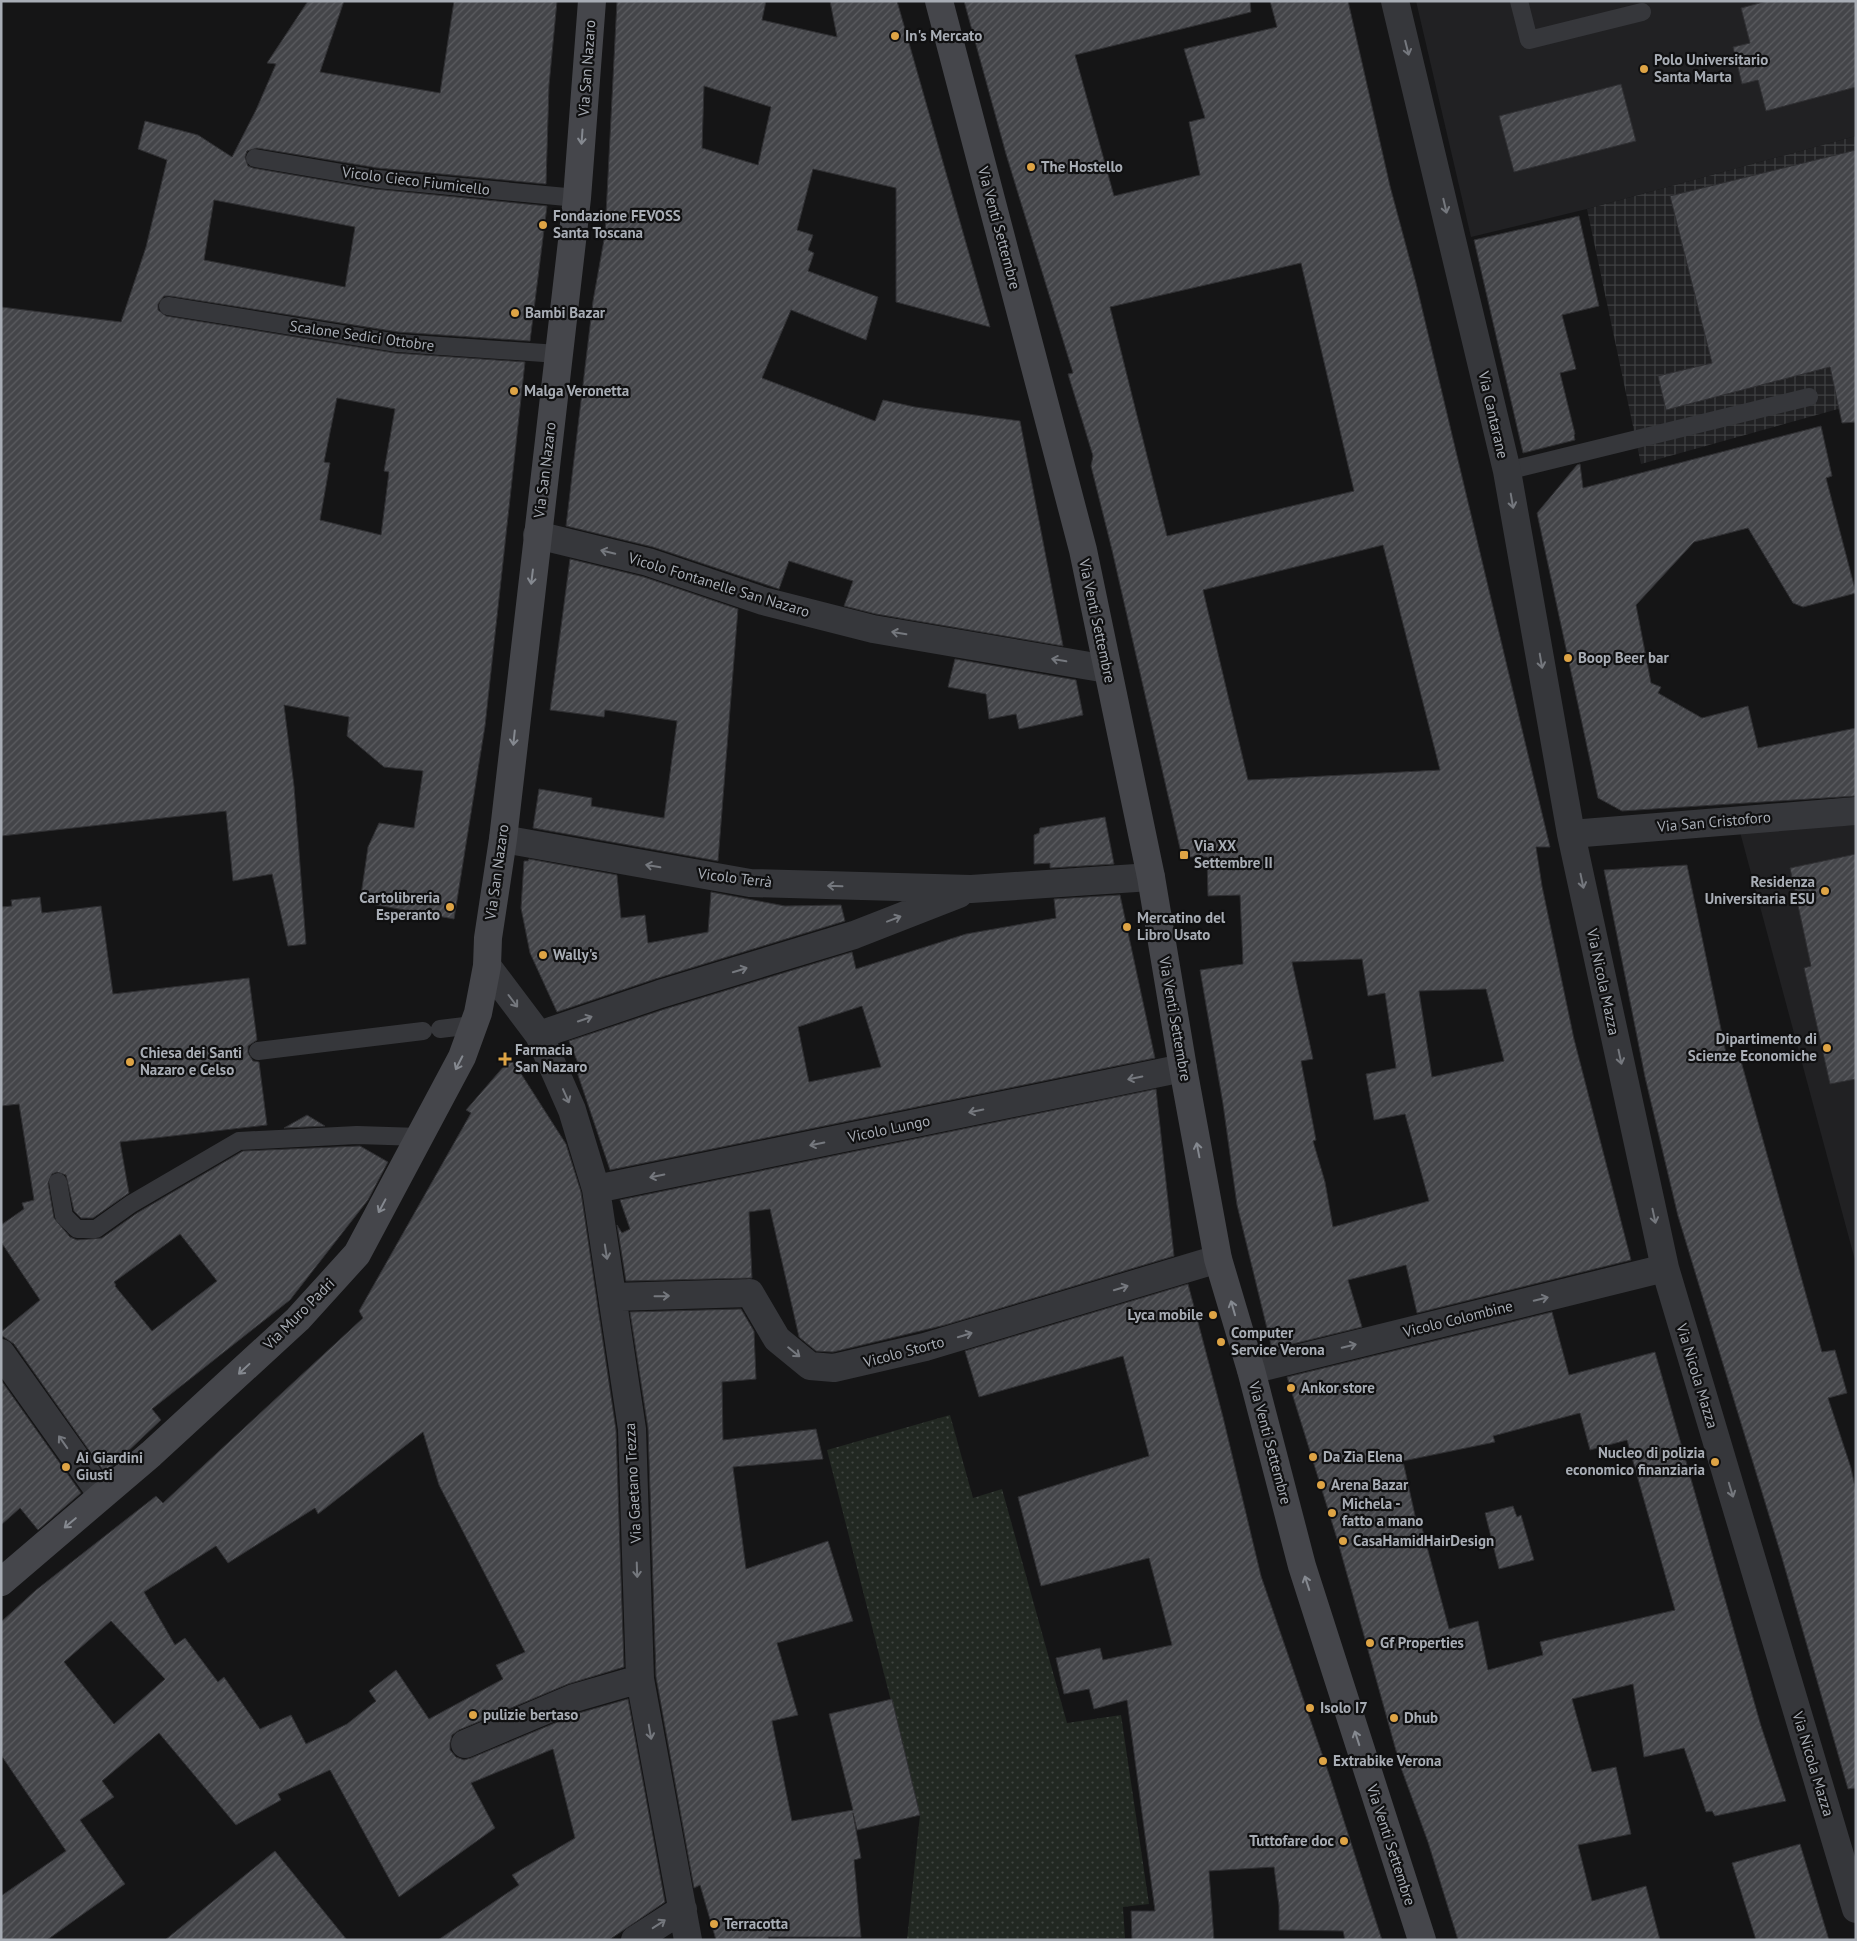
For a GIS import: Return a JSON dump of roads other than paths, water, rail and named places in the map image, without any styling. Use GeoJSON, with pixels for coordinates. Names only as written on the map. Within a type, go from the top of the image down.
{"type":"FeatureCollection","features":[{"type":"Feature","properties":{"kind":"street","name":"Via San Nazaro"},"geometry":{"type":"LineString","coordinates":[[487,966],[488,938],[503,839],[558,354],[578,198],[592,1]]}},
{"type":"Feature","properties":{"kind":"street","name":"Via Venti Settembre"},"geometry":{"type":"LineString","coordinates":[[939,1],[1083,550],[1150,876],[1218,1259],[1251,1370],[1302,1566],[1422,1940]]}},
{"type":"Feature","properties":{"kind":"street","name":"Via Cantarane"},"geometry":{"type":"LineString","coordinates":[[1395,1],[1507,471],[1571,834]]}},
{"type":"Feature","properties":{"kind":"street","name":"Vicolo Fontanelle San Nazaro"},"geometry":{"type":"LineString","coordinates":[[537,534],[648,562],[763,602],[873,629],[1107,669]]}},
{"type":"Feature","properties":{"kind":"street","name":"Via San Cristoforo"},"geometry":{"type":"LineString","coordinates":[[1571,834],[1856,811]]}},
{"type":"Feature","properties":{"kind":"street","name":"Via Nicola Mazza"},"geometry":{"type":"LineString","coordinates":[[1571,834],[1666,1268],[1856,1910]]}},
{"type":"Feature","properties":{"kind":"street","name":"Vicolo Terrà"},"geometry":{"type":"LineString","coordinates":[[503,839],[750,883],[971,890],[1150,876]]}},
{"type":"Feature","properties":{"kind":"street","name":"Vicolo Terrà"},"geometry":{"type":"LineString","coordinates":[[539,1035],[660,994],[854,935],[971,890]]}},
{"type":"Feature","properties":{"kind":"street","name":"Via Gaetano Trezza"},"geometry":{"type":"LineString","coordinates":[[487,966],[539,1035],[572,1110],[596,1189],[632,1429],[640,1679],[688,1940]]}},
{"type":"Feature","properties":{"kind":"street","name":"Via Muro Padri"},"geometry":{"type":"LineString","coordinates":[[1,1582],[151,1454],[298,1319],[357,1254],[462,1056],[478,1013],[487,966]]}},
{"type":"Feature","properties":{"kind":"street","name":"Vicolo Lungo"},"geometry":{"type":"LineString","coordinates":[[596,1189],[1183,1068]]}},
{"type":"Feature","properties":{"kind":"street","name":"Vicolo Storto"},"geometry":{"type":"LineString","coordinates":[[613,1297],[750,1294],[777,1339],[810,1366],[834,1368],[925,1347],[1218,1259]]}},
{"type":"Feature","properties":{"kind":"street","name":"Vicolo Colombine"},"geometry":{"type":"LineString","coordinates":[[1251,1370],[1666,1268]]}},
{"type":"Feature","properties":{"kind":"street"},"geometry":{"type":"LineString","coordinates":[[1,1352],[102,1496]]}},
{"type":"Feature","properties":{"kind":"street"},"geometry":{"type":"LineString","coordinates":[[465,1744],[574,1698],[640,1679]]}},
{"type":"Feature","properties":{"kind":"street"},"geometry":{"type":"LineString","coordinates":[[634,1940],[683,1909]]}},
{"type":"Feature","properties":{"kind":"lane"},"geometry":{"type":"LineString","coordinates":[[1519,1],[1529,40],[1642,12]]}},
{"type":"Feature","properties":{"kind":"lane","name":"Vicolo Cieco Fiumicello"},"geometry":{"type":"LineString","coordinates":[[255,158],[377,179],[578,198]]}},
{"type":"Feature","properties":{"kind":"lane","name":"Scalone Sedici Ottobre"},"geometry":{"type":"LineString","coordinates":[[168,306],[397,343],[558,354]]}},
{"type":"Feature","properties":{"kind":"lane"},"geometry":{"type":"LineString","coordinates":[[1507,471],[1809,397]]}},
{"type":"Feature","properties":{"kind":"lane"},"geometry":{"type":"LineString","coordinates":[[258,1051],[473,1025]]}},
{"type":"Feature","properties":{"kind":"lane"},"geometry":{"type":"LineString","coordinates":[[58,1182],[64,1216],[78,1229],[96,1229],[131,1204],[239,1141],[357,1136],[420,1137]]}},
{"type":"Feature","properties":{"kind":"place","name":"In's Mercato"},"geometry":{"type":"Point","coordinates":[895,36]}},
{"type":"Feature","properties":{"kind":"place","name":"Polo Universitario Santa Marta"},"geometry":{"type":"Point","coordinates":[1644,69]}},
{"type":"Feature","properties":{"kind":"place","name":"The Hostello"},"geometry":{"type":"Point","coordinates":[1031,167]}},
{"type":"Feature","properties":{"kind":"place","name":"Fondazione FEVOSS Santa Toscana"},"geometry":{"type":"Point","coordinates":[543,225]}},
{"type":"Feature","properties":{"kind":"place","name":"Bambi Bazar"},"geometry":{"type":"Point","coordinates":[515,313]}},
{"type":"Feature","properties":{"kind":"place","name":"Malga Veronetta"},"geometry":{"type":"Point","coordinates":[514,391]}},
{"type":"Feature","properties":{"kind":"place","name":"Boop Beer bar"},"geometry":{"type":"Point","coordinates":[1568,658]}},
{"type":"Feature","properties":{"kind":"place","name":"Via XX Settembre II"},"geometry":{"type":"Point","coordinates":[1184,855]}},
{"type":"Feature","properties":{"kind":"place","name":"Residenza Universitaria ESU"},"geometry":{"type":"Point","coordinates":[1825,891]}},
{"type":"Feature","properties":{"kind":"place","name":"Cartolibreria Esperanto"},"geometry":{"type":"Point","coordinates":[450,907]}},
{"type":"Feature","properties":{"kind":"place","name":"Mercatino del Libro Usato"},"geometry":{"type":"Point","coordinates":[1127,927]}},
{"type":"Feature","properties":{"kind":"place","name":"Wally's"},"geometry":{"type":"Point","coordinates":[543,955]}},
{"type":"Feature","properties":{"kind":"place","name":"Dipartimento di Scienze Economiche"},"geometry":{"type":"Point","coordinates":[1827,1048]}},
{"type":"Feature","properties":{"kind":"place","name":"Farmacia San Nazaro"},"geometry":{"type":"Point","coordinates":[505,1059]}},
{"type":"Feature","properties":{"kind":"place","name":"Chiesa dei Santi Nazaro e Celso"},"geometry":{"type":"Point","coordinates":[130,1062]}},
{"type":"Feature","properties":{"kind":"place","name":"Lyca mobile"},"geometry":{"type":"Point","coordinates":[1213,1315]}},
{"type":"Feature","properties":{"kind":"place","name":"Computer Service Verona"},"geometry":{"type":"Point","coordinates":[1221,1342]}},
{"type":"Feature","properties":{"kind":"place","name":"Ankor store"},"geometry":{"type":"Point","coordinates":[1291,1388]}},
{"type":"Feature","properties":{"kind":"place","name":"Da Zia Elena"},"geometry":{"type":"Point","coordinates":[1313,1457]}},
{"type":"Feature","properties":{"kind":"place","name":"Nucleo di polizia economico finanziaria"},"geometry":{"type":"Point","coordinates":[1715,1462]}},
{"type":"Feature","properties":{"kind":"place","name":"Ai Giardini Giusti"},"geometry":{"type":"Point","coordinates":[66,1467]}},
{"type":"Feature","properties":{"kind":"place","name":"Arena Bazar"},"geometry":{"type":"Point","coordinates":[1321,1485]}},
{"type":"Feature","properties":{"kind":"place","name":"Michela - fatto a mano"},"geometry":{"type":"Point","coordinates":[1332,1513]}},
{"type":"Feature","properties":{"kind":"place","name":"CasaHamidHairDesign"},"geometry":{"type":"Point","coordinates":[1343,1541]}},
{"type":"Feature","properties":{"kind":"place","name":"Gf Properties"},"geometry":{"type":"Point","coordinates":[1370,1643]}},
{"type":"Feature","properties":{"kind":"place","name":"Isolo I7"},"geometry":{"type":"Point","coordinates":[1310,1708]}},
{"type":"Feature","properties":{"kind":"place","name":"pulizie bertaso"},"geometry":{"type":"Point","coordinates":[473,1715]}},
{"type":"Feature","properties":{"kind":"place","name":"Dhub"},"geometry":{"type":"Point","coordinates":[1394,1718]}},
{"type":"Feature","properties":{"kind":"place","name":"Extrabike Verona"},"geometry":{"type":"Point","coordinates":[1323,1761]}},
{"type":"Feature","properties":{"kind":"place","name":"Tuttofare doc"},"geometry":{"type":"Point","coordinates":[1344,1841]}},
{"type":"Feature","properties":{"kind":"place","name":"Terracotta"},"geometry":{"type":"Point","coordinates":[714,1924]}}]}
